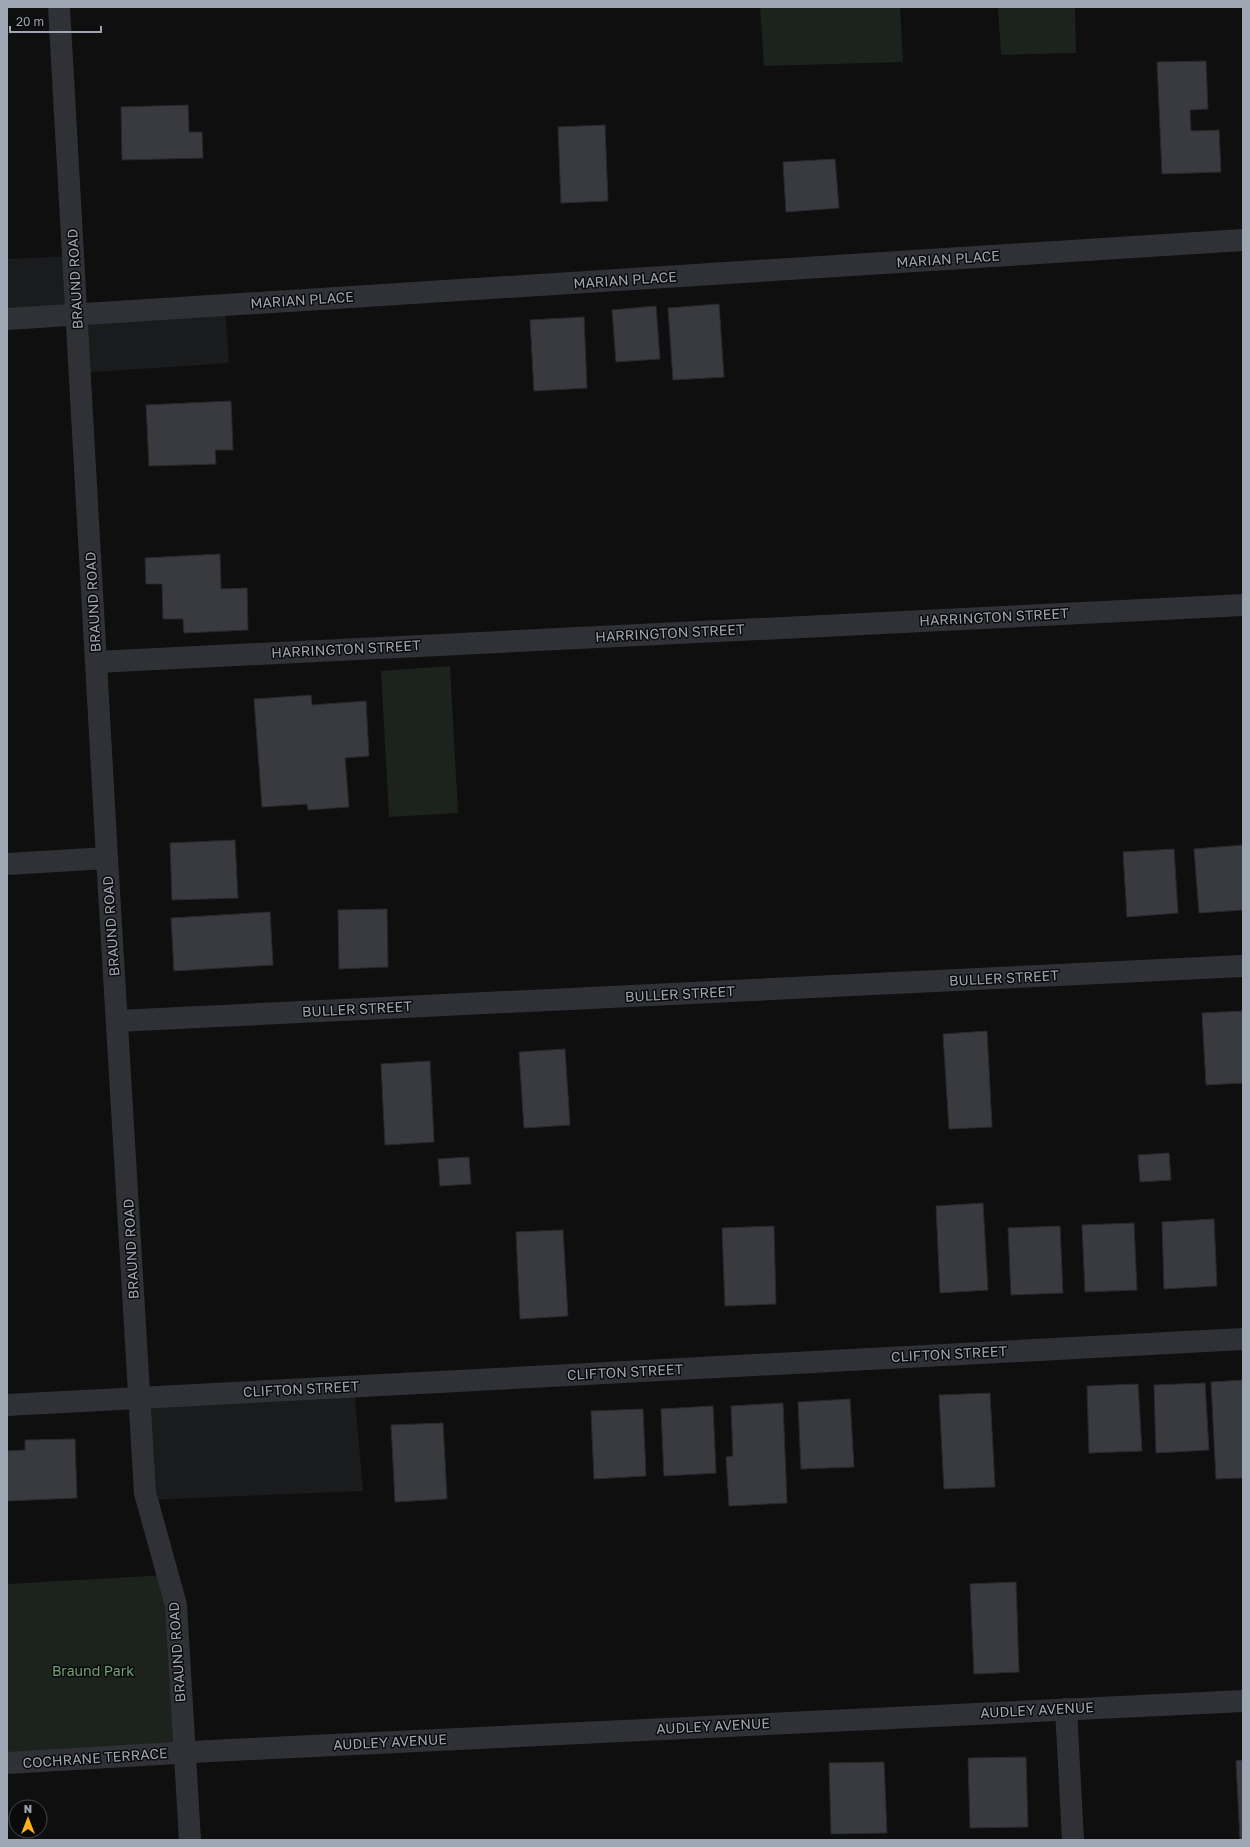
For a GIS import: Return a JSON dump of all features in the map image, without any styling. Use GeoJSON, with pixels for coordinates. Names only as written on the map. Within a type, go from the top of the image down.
{"type":"FeatureCollection","features":[{"type":"Feature","properties":{"kind":"street","name":"BRAUND ROAD"},"geometry":{"type":"LineString","coordinates":[[59,7],[107,858],[118,1021],[145,1493],[176,1605],[190,1840]]}},
{"type":"Feature","properties":{"kind":"street","name":"MARIAN PLACE"},"geometry":{"type":"LineString","coordinates":[[7,319],[1243,240]]}},
{"type":"Feature","properties":{"kind":"street","name":"HARRINGTON STREET"},"geometry":{"type":"LineString","coordinates":[[97,662],[1243,605]]}},
{"type":"Feature","properties":{"kind":"street"},"geometry":{"type":"LineString","coordinates":[[7,864],[107,858]]}},
{"type":"Feature","properties":{"kind":"street","name":"BULLER STREET"},"geometry":{"type":"LineString","coordinates":[[118,1021],[1243,966]]}},
{"type":"Feature","properties":{"kind":"street","name":"CLIFTON STREET"},"geometry":{"type":"LineString","coordinates":[[7,1405],[1243,1339]]}},
{"type":"Feature","properties":{"kind":"street","name":"AUDLEY AVENUE"},"geometry":{"type":"LineString","coordinates":[[184,1752],[1243,1701]]}},
{"type":"Feature","properties":{"kind":"street"},"geometry":{"type":"LineString","coordinates":[[1066,1709],[1073,1840]]}},
{"type":"Feature","properties":{"kind":"street","name":"COCHRANE TERRACE"},"geometry":{"type":"LineString","coordinates":[[7,1763],[184,1752]]}},
{"type":"Feature","properties":{"kind":"shaded area"},"geometry":{"type":"Polygon","coordinates":[[[74,256],[77,315],[7,319],[7,259],[74,256]]]}},
{"type":"Feature","properties":{"kind":"shaded area"},"geometry":{"type":"Polygon","coordinates":[[[225,305],[229,363],[80,373],[77,315],[225,305]]]}},
{"type":"Feature","properties":{"kind":"shaded area"},"geometry":{"type":"Polygon","coordinates":[[[354,1386],[363,1491],[147,1500],[139,1398],[354,1386]]]}},
{"type":"Feature","properties":{"kind":"green space"},"geometry":{"type":"Polygon","coordinates":[[[760,7],[900,7],[903,62],[764,66],[760,7]]]}},
{"type":"Feature","properties":{"kind":"green space"},"geometry":{"type":"Polygon","coordinates":[[[998,7],[1075,7],[1076,53],[1001,55],[998,7]]]}},
{"type":"Feature","properties":{"kind":"green space"},"geometry":{"type":"Polygon","coordinates":[[[450,666],[458,813],[389,817],[381,671],[450,666]]]}},
{"type":"Feature","properties":{"kind":"green space","name":"Braund Park"},"geometry":{"type":"Polygon","coordinates":[[[168,1575],[184,1752],[7,1763],[7,1584],[168,1575]]]}},
{"type":"Feature","properties":{"kind":"building"},"geometry":{"type":"Polygon","coordinates":[[[1206,61],[1208,109],[1190,110],[1191,131],[1219,130],[1221,172],[1162,174],[1157,62],[1206,61]]]}},
{"type":"Feature","properties":{"kind":"building"},"geometry":{"type":"Polygon","coordinates":[[[188,105],[189,132],[202,132],[203,158],[122,160],[121,107],[188,105]]]}},
{"type":"Feature","properties":{"kind":"building"},"geometry":{"type":"Polygon","coordinates":[[[605,125],[608,201],[561,203],[558,127],[605,125]]]}},
{"type":"Feature","properties":{"kind":"building"},"geometry":{"type":"Polygon","coordinates":[[[835,159],[839,208],[786,212],[783,162],[835,159]]]}},
{"type":"Feature","properties":{"kind":"building"},"geometry":{"type":"Polygon","coordinates":[[[719,304],[724,377],[673,380],[668,308],[719,304]]]}},
{"type":"Feature","properties":{"kind":"building"},"geometry":{"type":"Polygon","coordinates":[[[656,306],[660,359],[616,362],[612,310],[656,306]]]}},
{"type":"Feature","properties":{"kind":"building"},"geometry":{"type":"Polygon","coordinates":[[[584,317],[587,388],[534,391],[530,320],[584,317]]]}},
{"type":"Feature","properties":{"kind":"building"},"geometry":{"type":"Polygon","coordinates":[[[231,401],[233,450],[215,450],[216,464],[149,466],[146,405],[231,401]]]}},
{"type":"Feature","properties":{"kind":"building"},"geometry":{"type":"Polygon","coordinates":[[[220,554],[221,589],[247,588],[248,630],[184,633],[183,619],[163,619],[162,584],[146,584],[145,558],[220,554]]]}},
{"type":"Feature","properties":{"kind":"building"},"geometry":{"type":"Polygon","coordinates":[[[311,695],[312,705],[366,701],[369,756],[345,758],[349,807],[308,810],[307,804],[262,807],[254,699],[311,695]]]}},
{"type":"Feature","properties":{"kind":"building"},"geometry":{"type":"Polygon","coordinates":[[[235,840],[238,898],[172,900],[170,843],[235,840]]]}},
{"type":"Feature","properties":{"kind":"building"},"geometry":{"type":"Polygon","coordinates":[[[1243,845],[1243,910],[1199,913],[1194,849],[1243,845]]]}},
{"type":"Feature","properties":{"kind":"building"},"geometry":{"type":"Polygon","coordinates":[[[1174,849],[1178,913],[1127,917],[1123,852],[1174,849]]]}},
{"type":"Feature","properties":{"kind":"building"},"geometry":{"type":"Polygon","coordinates":[[[387,909],[388,967],[339,969],[338,910],[387,909]]]}},
{"type":"Feature","properties":{"kind":"building"},"geometry":{"type":"Polygon","coordinates":[[[270,912],[273,965],[174,971],[171,918],[270,912]]]}},
{"type":"Feature","properties":{"kind":"building"},"geometry":{"type":"Polygon","coordinates":[[[1243,1011],[1243,1083],[1206,1085],[1202,1013],[1243,1011]]]}},
{"type":"Feature","properties":{"kind":"building"},"geometry":{"type":"Polygon","coordinates":[[[987,1031],[992,1127],[949,1129],[943,1034],[987,1031]]]}},
{"type":"Feature","properties":{"kind":"building"},"geometry":{"type":"Polygon","coordinates":[[[565,1049],[570,1125],[524,1128],[519,1052],[565,1049]]]}},
{"type":"Feature","properties":{"kind":"building"},"geometry":{"type":"Polygon","coordinates":[[[430,1061],[434,1142],[385,1145],[381,1064],[430,1061]]]}},
{"type":"Feature","properties":{"kind":"building"},"geometry":{"type":"Polygon","coordinates":[[[1169,1153],[1171,1180],[1140,1182],[1138,1155],[1169,1153]]]}},
{"type":"Feature","properties":{"kind":"building"},"geometry":{"type":"Polygon","coordinates":[[[469,1157],[471,1184],[440,1186],[438,1159],[469,1157]]]}},
{"type":"Feature","properties":{"kind":"building"},"geometry":{"type":"Polygon","coordinates":[[[983,1203],[988,1290],[940,1293],[936,1206],[983,1203]]]}},
{"type":"Feature","properties":{"kind":"building"},"geometry":{"type":"Polygon","coordinates":[[[1214,1219],[1217,1286],[1164,1289],[1162,1222],[1214,1219]]]}},
{"type":"Feature","properties":{"kind":"building"},"geometry":{"type":"Polygon","coordinates":[[[1134,1223],[1137,1290],[1085,1292],[1082,1225],[1134,1223]]]}},
{"type":"Feature","properties":{"kind":"building"},"geometry":{"type":"Polygon","coordinates":[[[774,1226],[776,1304],[725,1306],[722,1228],[774,1226]]]}},
{"type":"Feature","properties":{"kind":"building"},"geometry":{"type":"Polygon","coordinates":[[[1060,1226],[1063,1293],[1011,1295],[1008,1228],[1060,1226]]]}},
{"type":"Feature","properties":{"kind":"building"},"geometry":{"type":"Polygon","coordinates":[[[563,1230],[568,1316],[520,1319],[516,1232],[563,1230]]]}},
{"type":"Feature","properties":{"kind":"building"},"geometry":{"type":"Polygon","coordinates":[[[1243,1380],[1243,1478],[1216,1479],[1211,1382],[1243,1380]]]}},
{"type":"Feature","properties":{"kind":"building"},"geometry":{"type":"Polygon","coordinates":[[[1205,1383],[1209,1450],[1156,1453],[1154,1385],[1205,1383]]]}},
{"type":"Feature","properties":{"kind":"building"},"geometry":{"type":"Polygon","coordinates":[[[1138,1384],[1142,1451],[1089,1453],[1087,1386],[1138,1384]]]}},
{"type":"Feature","properties":{"kind":"building"},"geometry":{"type":"Polygon","coordinates":[[[990,1393],[995,1487],[944,1489],[939,1395],[990,1393]]]}},
{"type":"Feature","properties":{"kind":"building"},"geometry":{"type":"Polygon","coordinates":[[[850,1399],[854,1467],[801,1469],[798,1402],[850,1399]]]}},
{"type":"Feature","properties":{"kind":"building"},"geometry":{"type":"Polygon","coordinates":[[[783,1403],[787,1503],[729,1506],[726,1457],[733,1456],[731,1406],[783,1403]]]}},
{"type":"Feature","properties":{"kind":"building"},"geometry":{"type":"Polygon","coordinates":[[[713,1406],[716,1473],[664,1476],[661,1409],[713,1406]]]}},
{"type":"Feature","properties":{"kind":"building"},"geometry":{"type":"Polygon","coordinates":[[[643,1409],[646,1476],[594,1479],[591,1411],[643,1409]]]}},
{"type":"Feature","properties":{"kind":"building"},"geometry":{"type":"Polygon","coordinates":[[[443,1423],[447,1499],[395,1502],[391,1425],[443,1423]]]}},
{"type":"Feature","properties":{"kind":"building"},"geometry":{"type":"Polygon","coordinates":[[[75,1439],[77,1498],[7,1501],[7,1451],[25,1450],[25,1440],[75,1439]]]}},
{"type":"Feature","properties":{"kind":"building"},"geometry":{"type":"Polygon","coordinates":[[[1016,1582],[1019,1672],[974,1674],[970,1584],[1016,1582]]]}},
{"type":"Feature","properties":{"kind":"building"},"geometry":{"type":"Polygon","coordinates":[[[1026,1757],[1028,1827],[970,1828],[968,1758],[1026,1757]]]}},
{"type":"Feature","properties":{"kind":"building"},"geometry":{"type":"Polygon","coordinates":[[[1243,1760],[1243,1840],[1240,1840],[1236,1761],[1243,1760]]]}},
{"type":"Feature","properties":{"kind":"building"},"geometry":{"type":"Polygon","coordinates":[[[884,1762],[887,1833],[831,1834],[829,1763],[884,1762]]]}}]}
